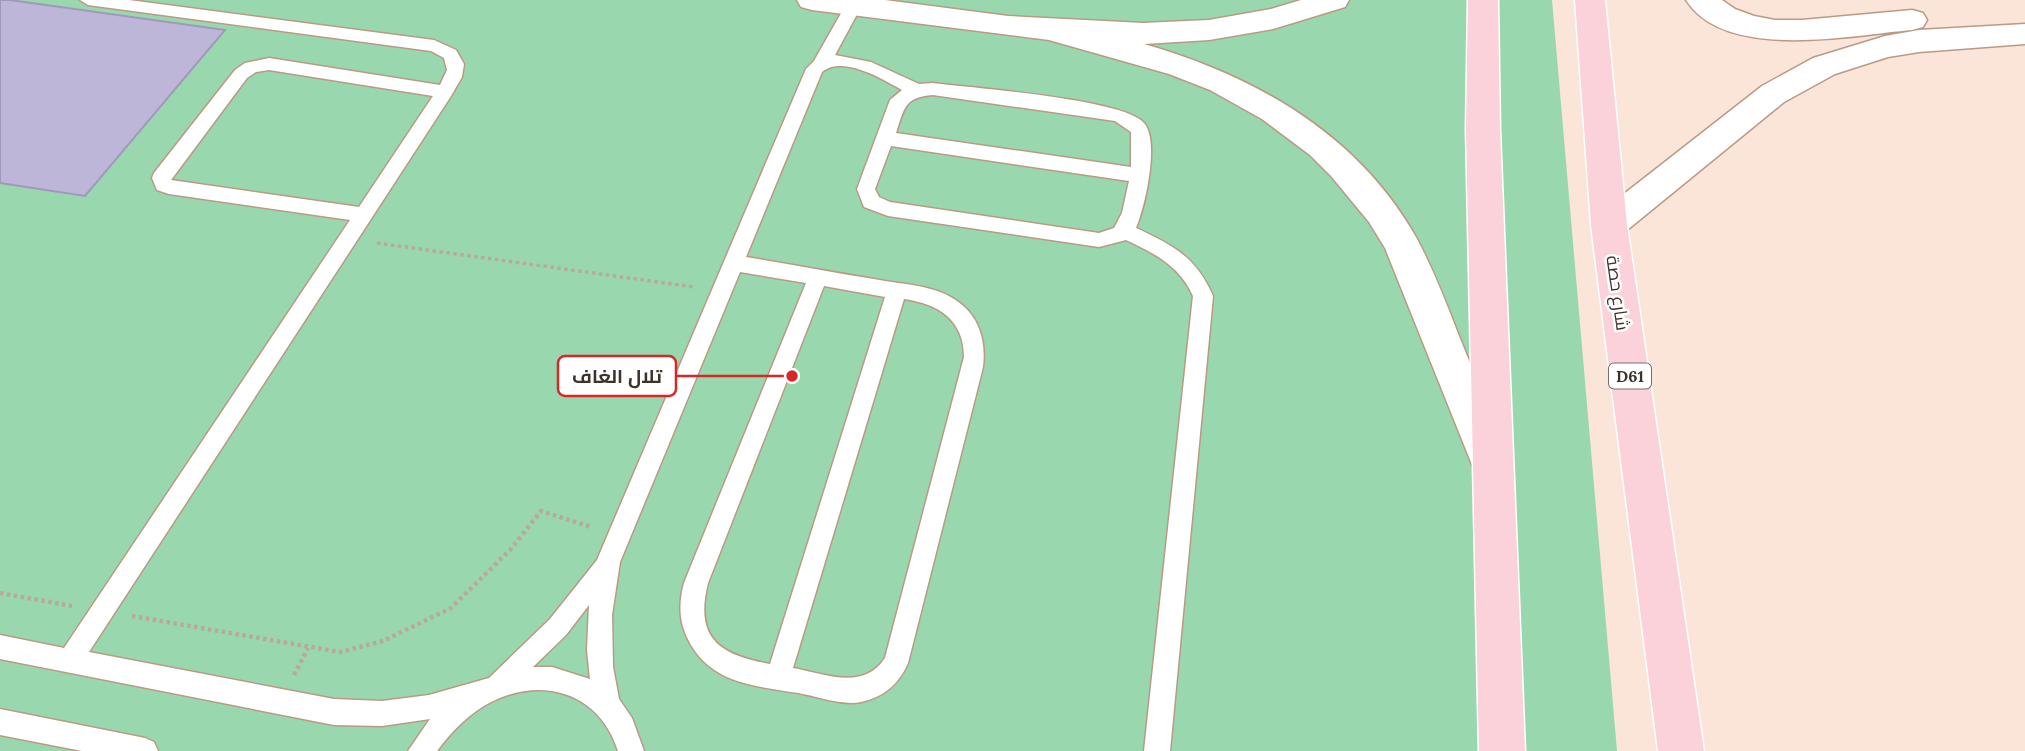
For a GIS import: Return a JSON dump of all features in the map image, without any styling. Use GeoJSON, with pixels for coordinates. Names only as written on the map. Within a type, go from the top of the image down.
{"type":"FeatureCollection","features":[{"type":"Feature","properties":{"kind":"main road"},"geometry":{"type":"LineString","coordinates":[[1483,0],[1483,130],[1502,751]]}},
{"type":"Feature","properties":{"kind":"main road","name":"شارع حصة"},"geometry":{"type":"LineString","coordinates":[[1590,0],[1609,225],[1681,751]]}},
{"type":"Feature","properties":{"kind":"street"},"geometry":{"type":"LineString","coordinates":[[812,0],[854,5],[913,6],[1054,31],[1176,64],[1221,82],[1264,105],[1305,132],[1341,163],[1373,200],[1400,240],[1492,466]]}},
{"type":"Feature","properties":{"kind":"street"},"geometry":{"type":"LineString","coordinates":[[1054,31],[1168,32],[1225,28],[1275,19],[1334,0]]}},
{"type":"Feature","properties":{"kind":"street"},"geometry":{"type":"LineString","coordinates":[[1701,0],[1728,17],[1754,27],[1782,32],[1917,20],[1981,21],[2025,26]]}},
{"type":"Feature","properties":{"kind":"street"},"geometry":{"type":"LineString","coordinates":[[1609,225],[1773,94],[1824,65],[1885,47],[1919,41],[2025,34]]}},
{"type":"Feature","properties":{"kind":"lane"},"geometry":{"type":"LineString","coordinates":[[68,661],[445,92],[457,66],[450,54],[434,46],[88,0]]}},
{"type":"Feature","properties":{"kind":"lane"},"geometry":{"type":"LineString","coordinates":[[607,703],[598,646],[598,617],[608,562],[815,69],[822,62],[854,5]]}},
{"type":"Feature","properties":{"kind":"lane"},"geometry":{"type":"LineString","coordinates":[[822,62],[833,61],[877,69],[916,90]]}},
{"type":"Feature","properties":{"kind":"lane"},"geometry":{"type":"LineString","coordinates":[[364,215],[169,187],[164,185],[161,178],[241,74],[257,65],[269,64],[445,92]]}},
{"type":"Feature","properties":{"kind":"lane"},"geometry":{"type":"LineString","coordinates":[[933,89],[1117,114],[1134,124],[1142,138],[1129,224],[1118,236],[1099,240],[878,207],[866,196],[866,189],[899,100],[916,90],[933,89]]}},
{"type":"Feature","properties":{"kind":"lane"},"geometry":{"type":"LineString","coordinates":[[884,138],[1138,175]]}},
{"type":"Feature","properties":{"kind":"lane"},"geometry":{"type":"LineString","coordinates":[[1125,230],[1177,257],[1190,268],[1203,296],[1157,751]]}},
{"type":"Feature","properties":{"kind":"lane"},"geometry":{"type":"LineString","coordinates":[[734,263],[818,277],[929,297],[957,312],[974,337],[976,352],[896,663],[884,680],[865,690],[855,691],[736,670],[708,651],[693,626],[692,599],[818,277]]}},
{"type":"Feature","properties":{"kind":"lane"},"geometry":{"type":"LineString","coordinates":[[778,678],[897,291]]}},
{"type":"Feature","properties":{"kind":"lane"},"geometry":{"type":"LineString","coordinates":[[421,751],[434,732],[456,710],[487,691],[527,659],[558,628],[608,562]]}},
{"type":"Feature","properties":{"kind":"lane"},"geometry":{"type":"LineString","coordinates":[[0,648],[326,713],[361,715],[431,709],[518,680],[543,677],[568,681],[589,689],[607,703],[620,719],[631,751]]}},
{"type":"Feature","properties":{"kind":"lane"},"geometry":{"type":"LineString","coordinates":[[0,722],[143,751]]}},
{"type":"Feature","properties":{"kind":"path"},"geometry":{"type":"LineString","coordinates":[[334,260],[356,246],[381,242],[722,291]]}},
{"type":"Feature","properties":{"kind":"path"},"geometry":{"type":"LineString","coordinates":[[0,593],[340,652],[383,641],[451,608],[510,550],[541,511],[618,536]]}},
{"type":"Feature","properties":{"kind":"green space"},"geometry":{"type":"Polygon","coordinates":[[[0,0],[1552,0],[1617,751],[0,751],[0,0]]]}},
{"type":"Feature","properties":{"kind":"building"},"geometry":{"type":"Polygon","coordinates":[[[0,0],[225,30],[85,196],[0,183],[0,0]]]}},
{"type":"Feature","properties":{"kind":"place","name":"تلال الغاف"},"geometry":{"type":"Point","coordinates":[792,376]}}]}
